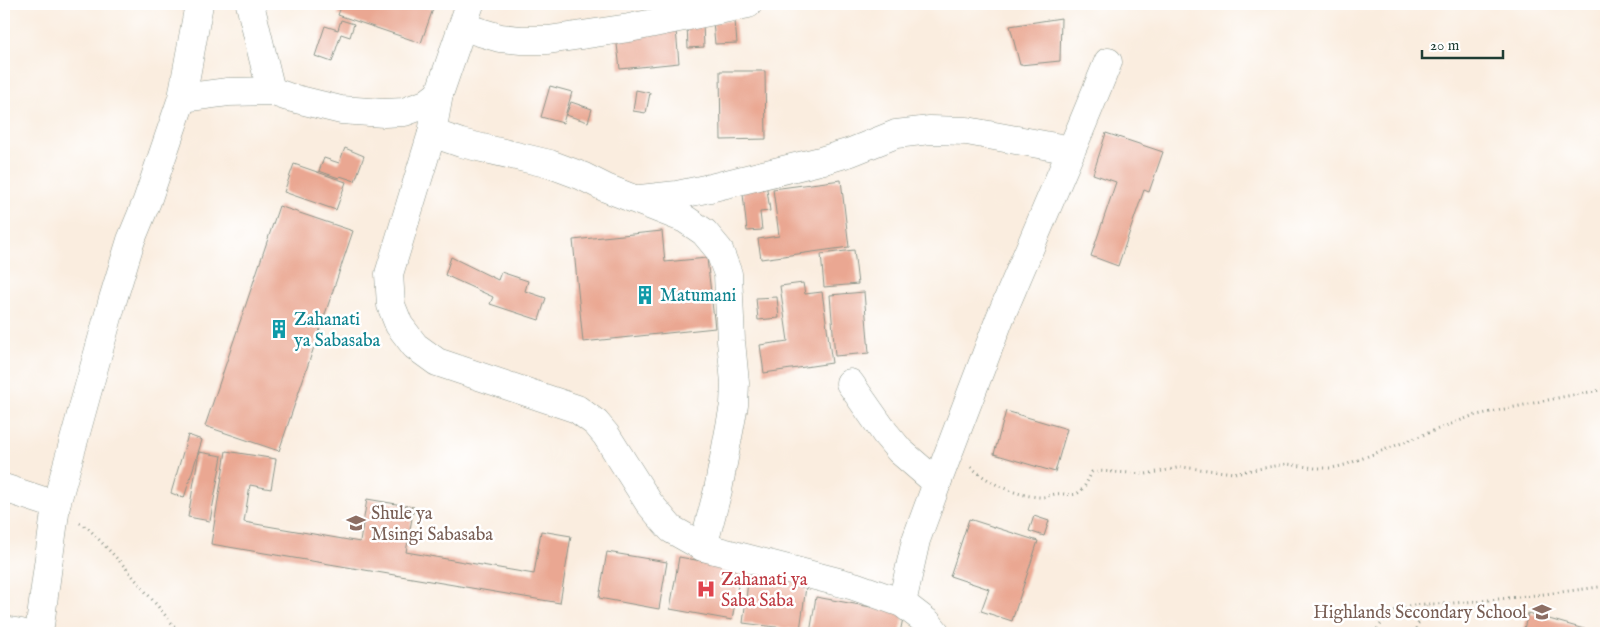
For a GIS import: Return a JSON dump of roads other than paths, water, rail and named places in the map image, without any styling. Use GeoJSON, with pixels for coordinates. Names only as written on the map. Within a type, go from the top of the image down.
{"type":"FeatureCollection","features":[{"type":"Feature","properties":{"kind":"street"},"geometry":{"type":"LineString","coordinates":[[39,633],[56,505],[131,240],[153,184],[182,98],[199,4]]}},
{"type":"Feature","properties":{"kind":"street"},"geometry":{"type":"LineString","coordinates":[[250,4],[271,92]]}},
{"type":"Feature","properties":{"kind":"street"},"geometry":{"type":"LineString","coordinates":[[748,4],[629,28],[548,40],[500,38],[467,16],[439,94],[432,133],[389,274],[390,305],[399,326],[416,346],[437,362],[577,408],[596,423],[606,435],[649,503],[671,529],[703,547],[854,586],[902,603],[928,623],[936,633]]}},
{"type":"Feature","properties":{"kind":"street"},"geometry":{"type":"LineString","coordinates":[[902,603],[916,540],[937,483],[1000,318],[1108,62]]}},
{"type":"Feature","properties":{"kind":"street"},"geometry":{"type":"LineString","coordinates":[[182,98],[228,92],[271,92],[341,110],[384,113],[404,112],[426,104],[439,94]]}},
{"type":"Feature","properties":{"kind":"street"},"geometry":{"type":"LineString","coordinates":[[636,200],[677,195],[710,188],[824,160],[851,152],[896,134],[930,130],[967,131],[1071,150]]}},
{"type":"Feature","properties":{"kind":"street"},"geometry":{"type":"LineString","coordinates":[[432,133],[461,143],[550,164],[582,176],[606,188],[685,219],[704,232],[719,250],[728,274],[735,382],[734,404],[718,490],[703,547]]}},
{"type":"Feature","properties":{"kind":"street"},"geometry":{"type":"LineString","coordinates":[[850,383],[884,433],[937,483]]}},
{"type":"Feature","properties":{"kind":"street"},"geometry":{"type":"LineString","coordinates":[[4,488],[56,505]]}},
{"type":"Feature","properties":{"kind":"street"},"geometry":{"type":"LineString","coordinates":[[4,630],[21,633]]}},
{"type":"Feature","properties":{"kind":"place","name":"Matumani"},"geometry":{"type":"Point","coordinates":[645,295]}},
{"type":"Feature","properties":{"kind":"place","name":"Zahanati ya Sabasaba"},"geometry":{"type":"Point","coordinates":[279,329]}},
{"type":"Feature","properties":{"kind":"place","name":"Shule ya Msingi Sabasaba"},"geometry":{"type":"Point","coordinates":[356,523]}},
{"type":"Feature","properties":{"kind":"place","name":"Zahanati ya Saba Saba"},"geometry":{"type":"Point","coordinates":[706,589]}},
{"type":"Feature","properties":{"kind":"place","name":"Highlands Secondary School"},"geometry":{"type":"Point","coordinates":[1542,612]}}]}
